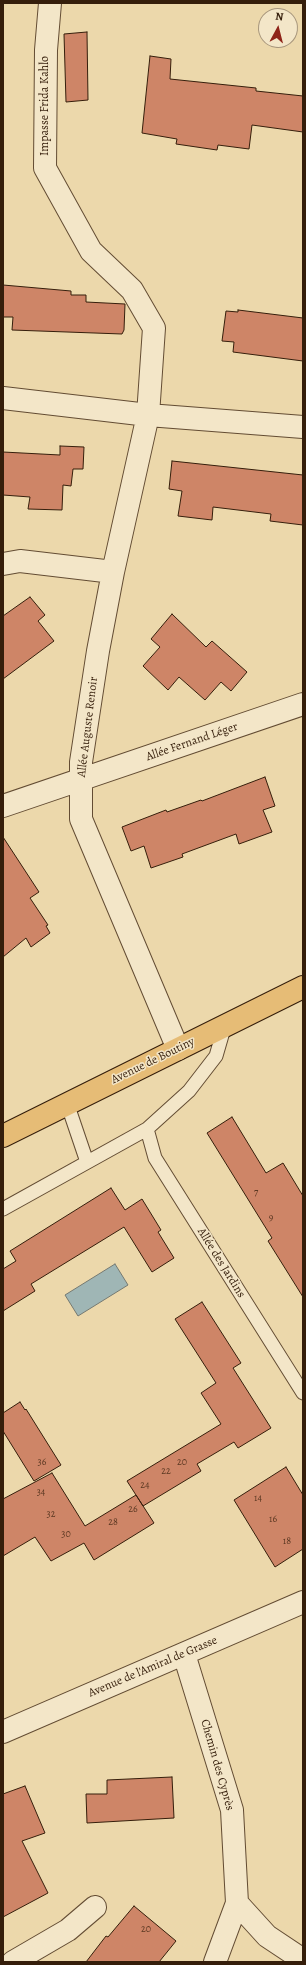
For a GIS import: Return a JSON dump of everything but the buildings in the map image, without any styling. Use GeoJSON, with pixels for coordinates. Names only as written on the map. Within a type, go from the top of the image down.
{"type":"FeatureCollection","features":[{"type":"Feature","properties":{"kind":"main road","name":"Avenue de Boutiny"},"geometry":{"type":"LineString","coordinates":[[3,1136],[66,1103],[303,987]]}},
{"type":"Feature","properties":{"kind":"street","name":"Impasse Frida Kahlo"},"geometry":{"type":"LineString","coordinates":[[50,3],[46,50],[45,168],[91,251],[132,290],[154,328],[148,415]]}},
{"type":"Feature","properties":{"kind":"street"},"geometry":{"type":"LineString","coordinates":[[3,398],[148,415],[303,427]]}},
{"type":"Feature","properties":{"kind":"street","name":"Allée Auguste Renoir"},"geometry":{"type":"LineString","coordinates":[[148,415],[113,572],[98,651],[81,762],[81,819],[178,1049]]}},
{"type":"Feature","properties":{"kind":"street"},"geometry":{"type":"LineString","coordinates":[[3,564],[20,561],[113,572]]}},
{"type":"Feature","properties":{"kind":"street","name":"Allée Fernand Léger"},"geometry":{"type":"LineString","coordinates":[[3,806],[303,704]]}},
{"type":"Feature","properties":{"kind":"street","name":"Avenue de l'Amiral de Grasse"},"geometry":{"type":"LineString","coordinates":[[3,1732],[303,1602]]}},
{"type":"Feature","properties":{"kind":"street","name":"Chemin des Cyprès"},"geometry":{"type":"LineString","coordinates":[[184,1654],[232,1810],[236,1903],[215,1962]]}},
{"type":"Feature","properties":{"kind":"street"},"geometry":{"type":"LineString","coordinates":[[236,1903],[267,1936],[303,1960]]}},
{"type":"Feature","properties":{"kind":"street"},"geometry":{"type":"LineString","coordinates":[[13,1962],[68,1930],[94,1907]]}},
{"type":"Feature","properties":{"kind":"lane"},"geometry":{"type":"LineString","coordinates":[[3,1209],[147,1129],[188,1091],[216,1056],[225,1025]]}},
{"type":"Feature","properties":{"kind":"lane"},"geometry":{"type":"LineString","coordinates":[[66,1103],[87,1162]]}},
{"type":"Feature","properties":{"kind":"lane","name":"Allée des Jardins"},"geometry":{"type":"LineString","coordinates":[[147,1129],[155,1158],[303,1393]]}},
{"type":"Feature","properties":{"kind":"water"},"geometry":{"type":"Polygon","coordinates":[[[115,1264],[128,1285],[78,1316],[65,1295],[115,1264]]]}}]}
